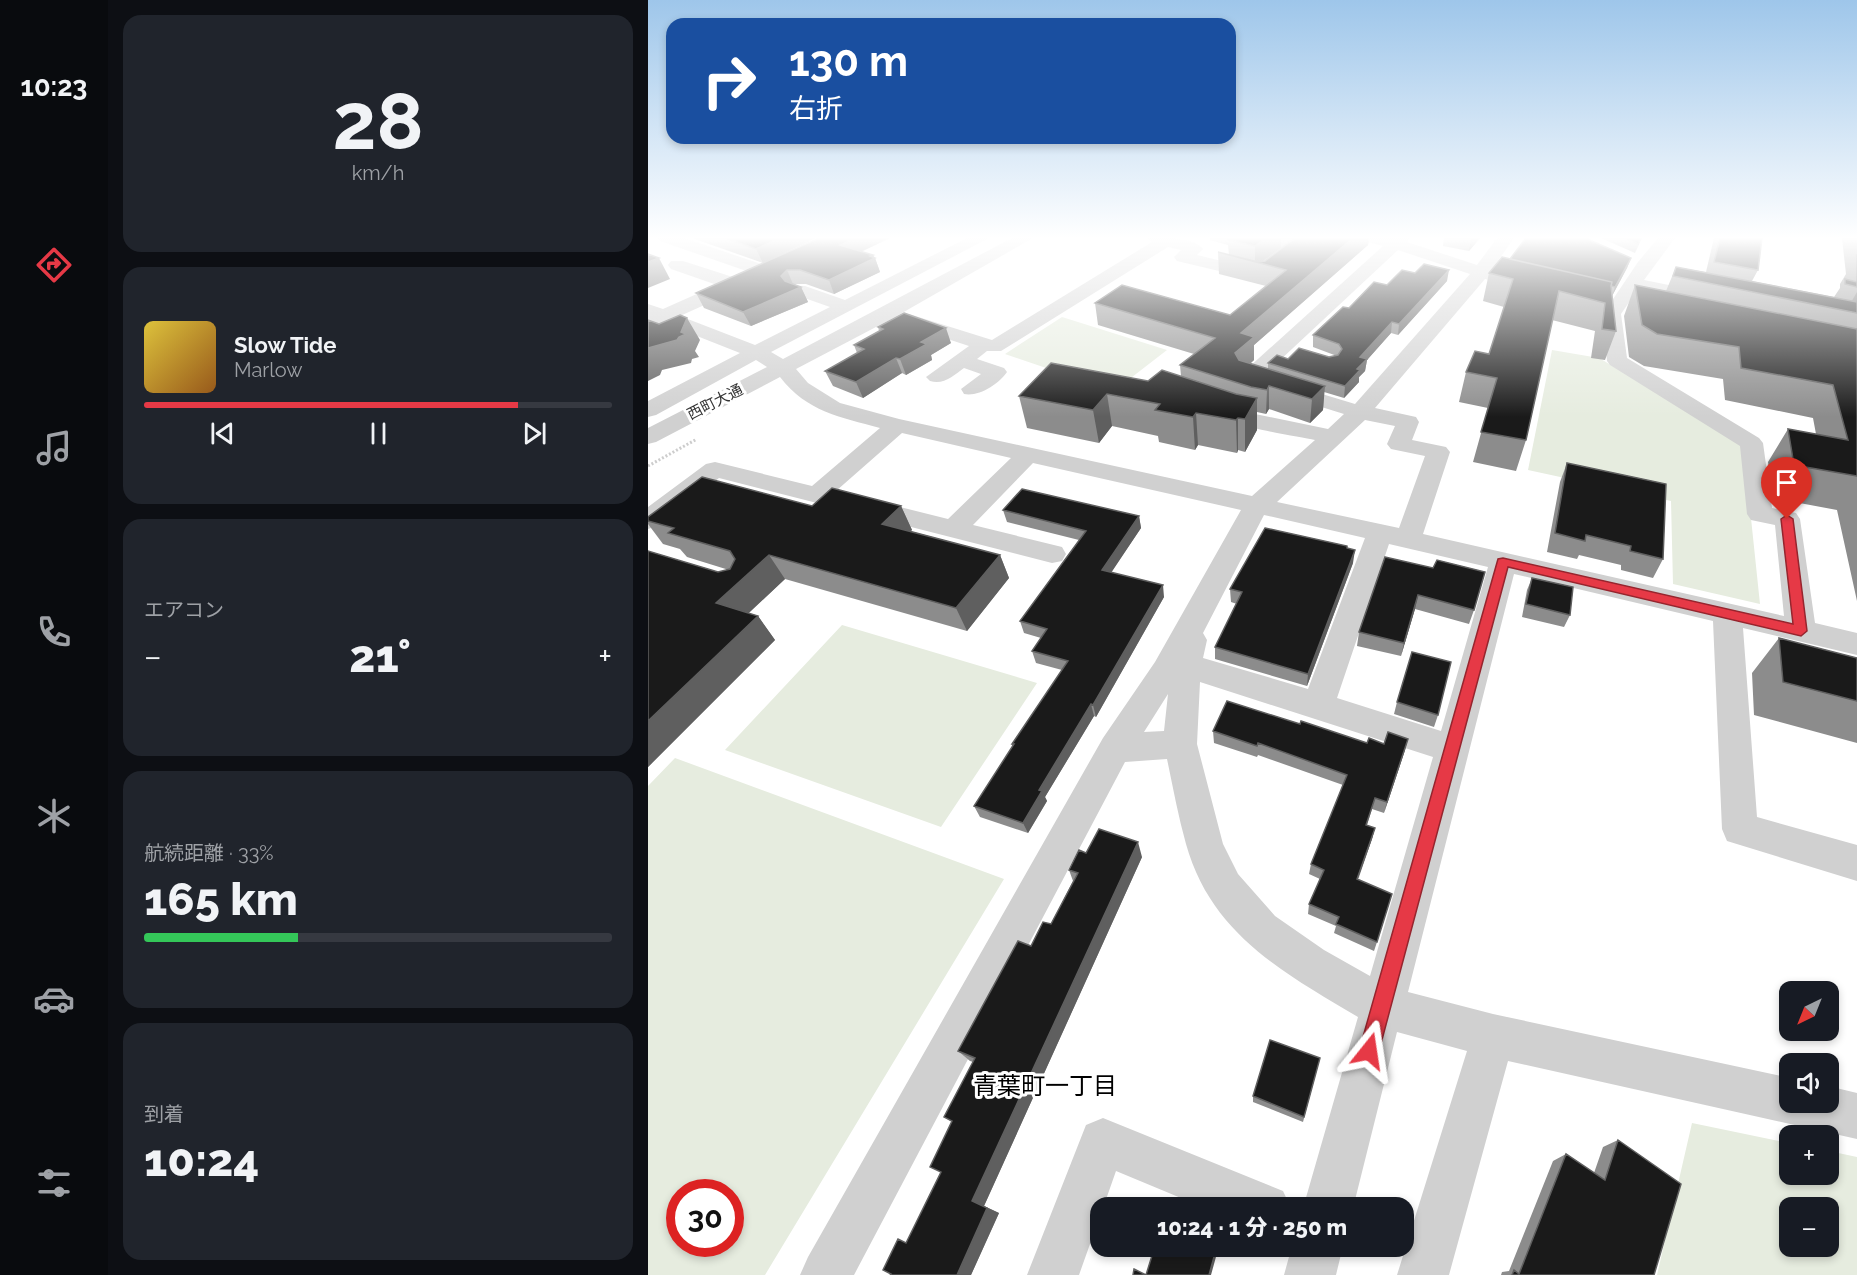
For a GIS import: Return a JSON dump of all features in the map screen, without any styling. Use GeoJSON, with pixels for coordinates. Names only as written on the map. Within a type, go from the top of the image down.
{"type":"FeatureCollection","features":[{"type":"Feature","properties":{"kind":"street"},"geometry":{"type":"LineString","coordinates":[[653,316],[700,298]]}},
{"type":"Feature","properties":{"kind":"street"},"geometry":{"type":"LineString","coordinates":[[820,298],[846,307]]}},
{"type":"Feature","properties":{"kind":"street"},"geometry":{"type":"LineString","coordinates":[[648,396],[692,374],[756,352],[865,298]]}},
{"type":"Feature","properties":{"kind":"street","name":"西町大通"},"geometry":{"type":"LineString","coordinates":[[648,437],[916,298]]}},
{"type":"Feature","properties":{"kind":"street"},"geometry":{"type":"LineString","coordinates":[[888,313],[994,347],[1073,298]]}},
{"type":"Feature","properties":{"kind":"street"},"geometry":{"type":"LineString","coordinates":[[1318,705],[1394,536],[1438,453],[1399,444],[1408,422],[1360,412],[1248,378],[1292,349],[1343,298]]}},
{"type":"Feature","properties":{"kind":"street"},"geometry":{"type":"LineString","coordinates":[[826,1275],[1114,748],[1166,672],[1199,614],[1243,527],[1258,505],[1360,412],[1459,298]]}},
{"type":"Feature","properties":{"kind":"street"},"geometry":{"type":"LineString","coordinates":[[1623,298],[1612,314],[1617,361],[1750,443],[1760,514],[1787,519],[1801,631]]}},
{"type":"Feature","properties":{"kind":"street"},"geometry":{"type":"LineString","coordinates":[[1706,298],[1724,301]]}},
{"type":"Feature","properties":{"kind":"street"},"geometry":{"type":"LineString","coordinates":[[653,316],[756,352],[784,368],[800,388],[832,408],[897,425],[1394,536],[1857,644]]}},
{"type":"Feature","properties":{"kind":"street"},"geometry":{"type":"LineString","coordinates":[[937,377],[984,344]]}},
{"type":"Feature","properties":{"kind":"street","name":"西町大通"},"geometry":{"type":"LineString","coordinates":[[648,410],[756,352]]}},
{"type":"Feature","properties":{"kind":"street"},"geometry":{"type":"LineString","coordinates":[[962,361],[997,372],[972,388]]}},
{"type":"Feature","properties":{"kind":"street"},"geometry":{"type":"LineString","coordinates":[[648,456],[753,400],[784,368]]}},
{"type":"Feature","properties":{"kind":"street"},"geometry":{"type":"LineString","coordinates":[[1201,404],[1245,419],[1332,437]]}},
{"type":"Feature","properties":{"kind":"street"},"geometry":{"type":"LineString","coordinates":[[817,495],[897,425]]}},
{"type":"Feature","properties":{"kind":"street"},"geometry":{"type":"LineString","coordinates":[[954,529],[1028,454]]}},
{"type":"Feature","properties":{"kind":"street"},"geometry":{"type":"LineString","coordinates":[[648,520],[716,469],[1052,554]]}},
{"type":"Feature","properties":{"kind":"street"},"geometry":{"type":"LineString","coordinates":[[1331,1197],[1503,562]]}},
{"type":"Feature","properties":{"kind":"street"},"geometry":{"type":"LineString","coordinates":[[1199,614],[1186,665],[1180,744],[1205,846],[1224,887],[1261,930],[1309,965],[1381,1006],[1493,1036],[1779,1099]]}},
{"type":"Feature","properties":{"kind":"street"},"geometry":{"type":"LineString","coordinates":[[1727,614],[1740,829],[1857,863]]}},
{"type":"Feature","properties":{"kind":"street"},"geometry":{"type":"LineString","coordinates":[[1186,665],[1452,749]]}},
{"type":"Feature","properties":{"kind":"street"},"geometry":{"type":"LineString","coordinates":[[1114,748],[1180,744]]}},
{"type":"Feature","properties":{"kind":"street"},"geometry":{"type":"LineString","coordinates":[[1423,1275],[1493,1036]]}},
{"type":"Feature","properties":{"kind":"street"},"geometry":{"type":"LineString","coordinates":[[1839,1112],[1857,1116]]}},
{"type":"Feature","properties":{"kind":"street"},"geometry":{"type":"LineString","coordinates":[[1053,1275],[1103,1142],[1239,1197]]}},
{"type":"Feature","properties":{"kind":"street"},"geometry":{"type":"LineString","coordinates":[[1310,1275],[1315,1257]]}},
{"type":"Feature","properties":{"kind":"shaded area"},"geometry":{"type":"Polygon","coordinates":[[[1062,317],[1167,350],[1114,391],[1005,354],[1062,317]]]}},
{"type":"Feature","properties":{"kind":"shaded area"},"geometry":{"type":"Polygon","coordinates":[[[1552,350],[1599,358],[1743,442],[1760,604],[1673,584],[1671,501],[1528,470],[1552,350]]]}},
{"type":"Feature","properties":{"kind":"shaded area"},"geometry":{"type":"Polygon","coordinates":[[[842,625],[1037,683],[941,827],[725,750],[842,625]]]}},
{"type":"Feature","properties":{"kind":"shaded area"},"geometry":{"type":"Polygon","coordinates":[[[675,758],[1004,879],[765,1275],[648,1275],[648,786],[675,758]]]}},
{"type":"Feature","properties":{"kind":"shaded area"},"geometry":{"type":"Polygon","coordinates":[[[1692,1123],[1779,1141],[1779,1185],[1839,1185],[1839,1153],[1857,1157],[1857,1275],[1657,1275],[1692,1123]]]}},
{"type":"Feature","properties":{"kind":"building"},"geometry":{"type":"Polygon","coordinates":[[[707,298],[777,298],[743,312],[707,298]]]}},
{"type":"Feature","properties":{"kind":"building"},"geometry":{"type":"Polygon","coordinates":[[[1103,298],[1167,298],[1230,315],[1252,298],[1283,298],[1241,333],[1254,337],[1235,353],[1239,360],[1325,386],[1312,399],[1269,386],[1267,390],[1251,387],[1180,365],[1215,338],[1095,303],[1103,298]]]}},
{"type":"Feature","properties":{"kind":"building"},"geometry":{"type":"Polygon","coordinates":[[[1359,298],[1424,298],[1399,324],[1392,322],[1360,357],[1367,359],[1345,386],[1268,363],[1277,355],[1288,359],[1299,348],[1329,357],[1338,355],[1342,349],[1339,344],[1313,335],[1343,307],[1349,308],[1359,298]]]}},
{"type":"Feature","properties":{"kind":"building"},"geometry":{"type":"Polygon","coordinates":[[[1507,298],[1558,298],[1526,440],[1481,432],[1497,378],[1466,372],[1475,351],[1489,354],[1507,298]]]}},
{"type":"Feature","properties":{"kind":"building"},"geometry":{"type":"Polygon","coordinates":[[[1584,298],[1612,298],[1616,331],[1602,329],[1605,303],[1584,298]]]}},
{"type":"Feature","properties":{"kind":"building"},"geometry":{"type":"Polygon","coordinates":[[[1637,298],[1698,298],[1857,329],[1857,476],[1794,465],[1788,429],[1848,440],[1833,385],[1741,368],[1739,347],[1657,334],[1642,325],[1637,298]]]}},
{"type":"Feature","properties":{"kind":"building"},"geometry":{"type":"Polygon","coordinates":[[[1780,298],[1834,298],[1857,302],[1857,313],[1780,298]]]}},
{"type":"Feature","properties":{"kind":"building"},"geometry":{"type":"Polygon","coordinates":[[[904,313],[946,328],[921,342],[927,344],[900,359],[896,358],[856,382],[825,371],[864,349],[854,345],[883,329],[878,327],[904,313]]]}},
{"type":"Feature","properties":{"kind":"building"},"geometry":{"type":"Polygon","coordinates":[[[680,315],[687,318],[681,332],[686,334],[677,340],[648,348],[648,320],[659,324],[680,315]]]}},
{"type":"Feature","properties":{"kind":"building"},"geometry":{"type":"Polygon","coordinates":[[[1051,363],[1148,381],[1162,370],[1236,394],[1257,398],[1245,419],[1236,420],[1196,413],[1193,417],[1155,410],[1160,404],[1107,394],[1093,410],[1019,396],[1051,363]]]}},
{"type":"Feature","properties":{"kind":"building"},"geometry":{"type":"Polygon","coordinates":[[[1567,463],[1666,484],[1663,559],[1630,551],[1631,546],[1586,535],[1585,541],[1555,533],[1567,463]]]}},
{"type":"Feature","properties":{"kind":"building"},"geometry":{"type":"Polygon","coordinates":[[[702,477],[812,506],[832,488],[901,506],[882,524],[1000,555],[956,608],[769,555],[716,603],[758,616],[648,721],[648,551],[718,572],[730,569],[735,559],[730,551],[668,533],[674,528],[648,521],[648,517],[702,477]]]}},
{"type":"Feature","properties":{"kind":"building"},"geometry":{"type":"Polygon","coordinates":[[[1022,489],[1139,516],[1102,570],[1163,585],[1093,705],[1091,704],[1039,790],[1042,791],[1023,823],[974,806],[1014,744],[1012,744],[1068,661],[1032,651],[1047,629],[1020,621],[1086,531],[1003,510],[1022,489]]]}},
{"type":"Feature","properties":{"kind":"building"},"geometry":{"type":"Polygon","coordinates":[[[1265,528],[1347,546],[1355,550],[1308,674],[1215,647],[1242,592],[1230,589],[1265,528]]]}},
{"type":"Feature","properties":{"kind":"building"},"geometry":{"type":"Polygon","coordinates":[[[1385,557],[1433,568],[1437,560],[1485,572],[1474,610],[1418,595],[1404,643],[1359,632],[1385,557]]]}},
{"type":"Feature","properties":{"kind":"building"},"geometry":{"type":"Polygon","coordinates":[[[1532,578],[1573,587],[1570,615],[1526,604],[1532,578]]]}},
{"type":"Feature","properties":{"kind":"building"},"geometry":{"type":"Polygon","coordinates":[[[1779,638],[1857,658],[1857,701],[1783,682],[1779,638]]]}},
{"type":"Feature","properties":{"kind":"building"},"geometry":{"type":"Polygon","coordinates":[[[1412,652],[1451,662],[1438,715],[1397,702],[1412,652]]]}},
{"type":"Feature","properties":{"kind":"building"},"geometry":{"type":"Polygon","coordinates":[[[1227,701],[1300,724],[1301,721],[1367,743],[1369,738],[1384,744],[1388,732],[1408,739],[1387,802],[1375,798],[1366,825],[1375,828],[1357,879],[1392,894],[1377,942],[1336,924],[1339,917],[1309,904],[1324,870],[1311,864],[1347,775],[1258,743],[1257,746],[1213,731],[1227,701]]]}},
{"type":"Feature","properties":{"kind":"building"},"geometry":{"type":"Polygon","coordinates":[[[1099,829],[1138,842],[972,1201],[987,1208],[957,1275],[890,1275],[883,1270],[898,1239],[906,1243],[941,1172],[930,1167],[952,1121],[944,1117],[975,1058],[958,1051],[1018,941],[1031,946],[1043,922],[1051,924],[1078,873],[1069,870],[1079,850],[1086,853],[1099,829]]]}},
{"type":"Feature","properties":{"kind":"building"},"geometry":{"type":"Polygon","coordinates":[[[1270,1040],[1320,1058],[1304,1117],[1253,1096],[1270,1040]]]}},
{"type":"Feature","properties":{"kind":"building"},"geometry":{"type":"Polygon","coordinates":[[[1618,1140],[1681,1184],[1654,1275],[1512,1275],[1514,1270],[1519,1274],[1566,1154],[1605,1180],[1618,1140]]]}},
{"type":"Feature","properties":{"kind":"building"},"geometry":{"type":"Polygon","coordinates":[[[1152,1257],[1214,1257],[1209,1275],[1146,1275],[1152,1257]]]}},
{"type":"Feature","properties":{"kind":"building"},"geometry":{"type":"Polygon","coordinates":[[[1134,1269],[1146,1275],[1133,1275],[1134,1269]]]}},
{"type":"Feature","properties":{"kind":"district","name":"青葉町一丁目"},"geometry":{"type":"Point","coordinates":[1045,1086]}},
{"type":"Feature","properties":{"kind":"route"},"geometry":{"type":"LineString","coordinates":[[1369,1051],[1503,562],[1801,631],[1787,519]]}}]}
